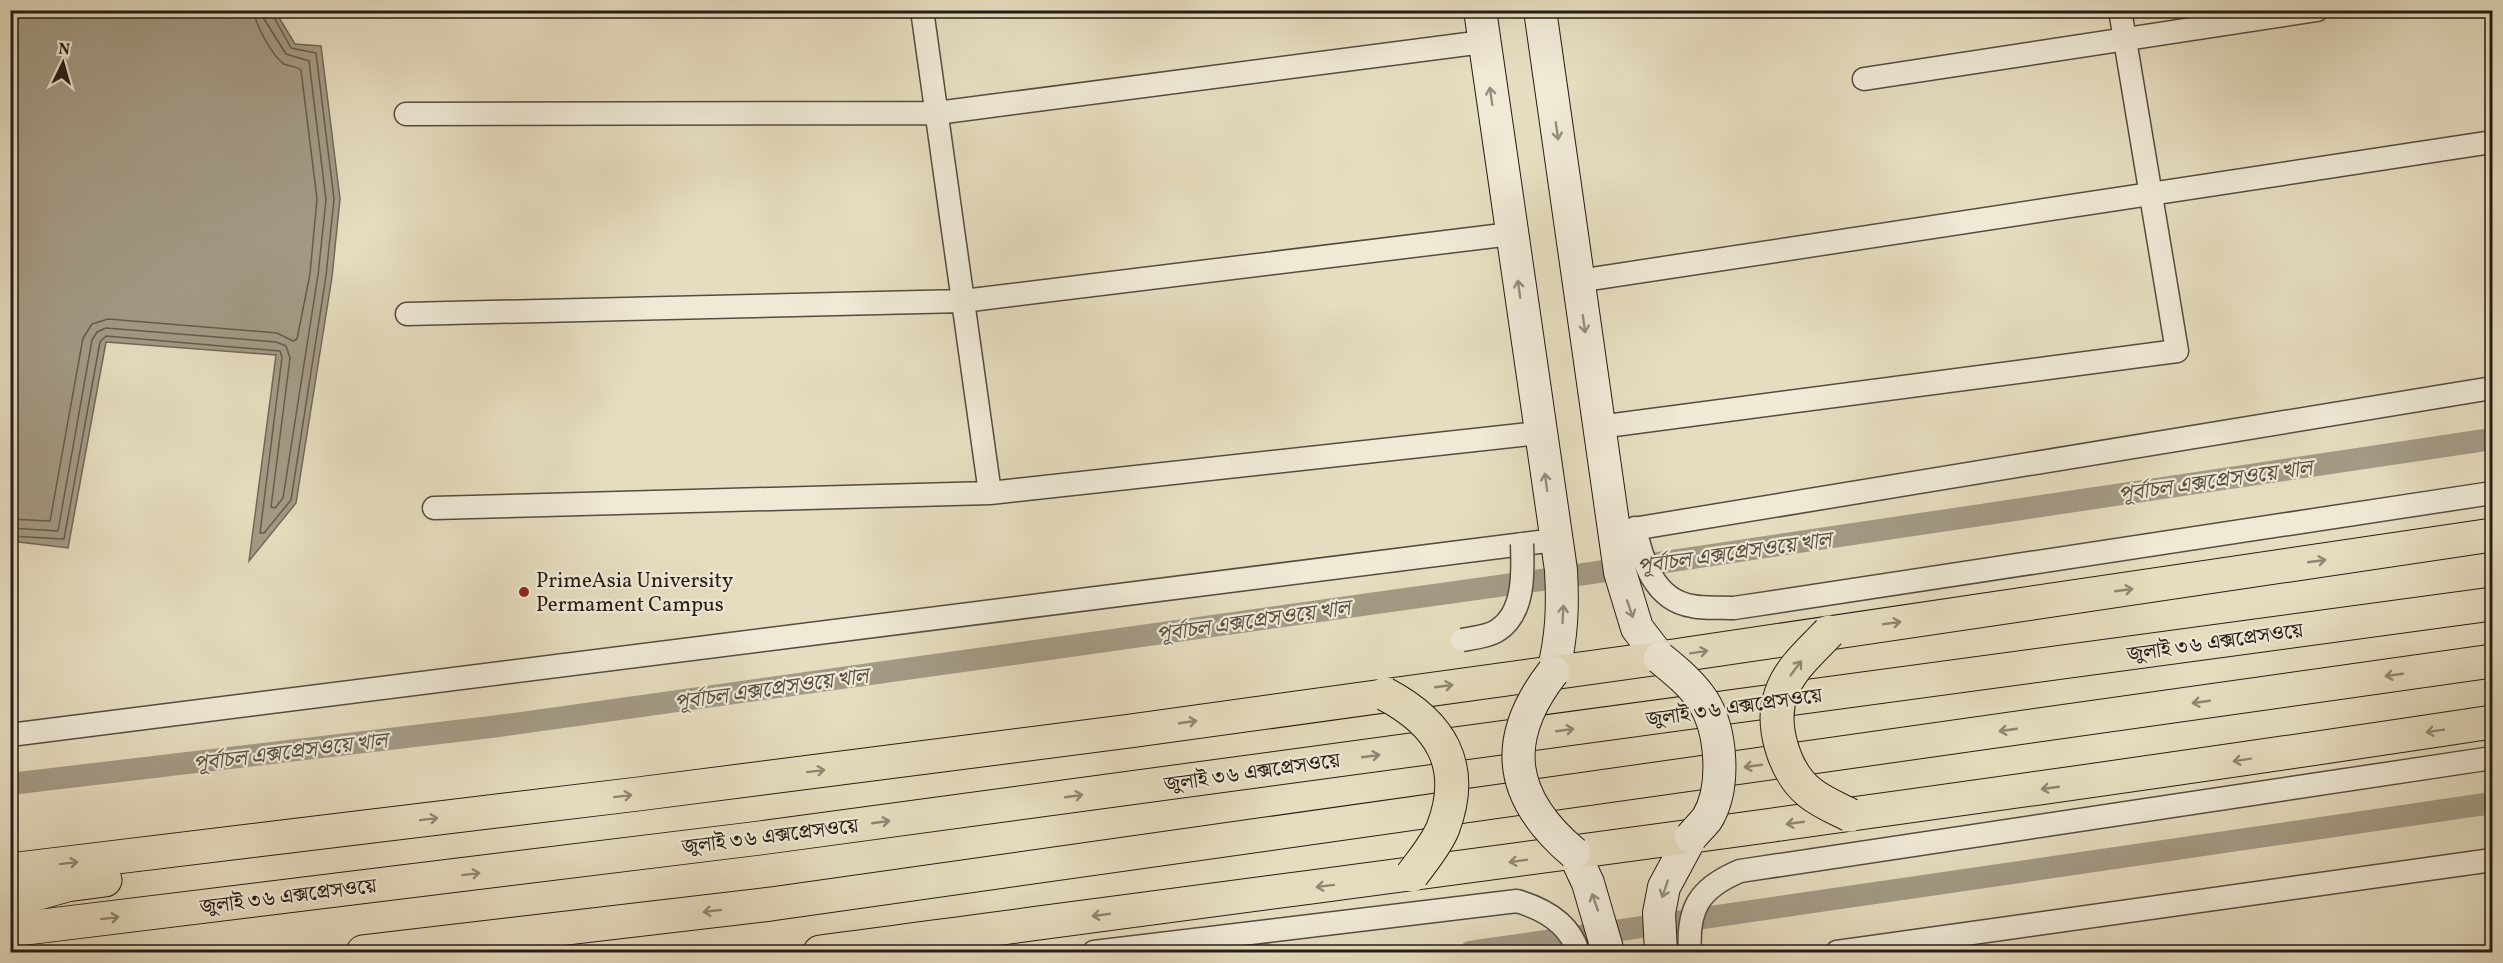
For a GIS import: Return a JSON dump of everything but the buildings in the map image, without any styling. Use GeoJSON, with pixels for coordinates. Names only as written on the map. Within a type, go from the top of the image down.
{"type":"FeatureCollection","features":[{"type":"Feature","properties":{"kind":"main road"},"geometry":{"type":"LineString","coordinates":[[10,870],[1130,731],[1385,694],[1660,658],[2493,535]]}},
{"type":"Feature","properties":{"kind":"main road","name":"জুলাই ৩৬ এক্সপ্রেসওয়ে"},"geometry":{"type":"LineString","coordinates":[[10,930],[772,836],[2493,604]]}},
{"type":"Feature","properties":{"kind":"main road"},"geometry":{"type":"LineString","coordinates":[[1829,632],[1796,667],[1785,686],[1777,710],[1778,727],[1790,768],[1797,780],[1827,804],[1850,815]]}},
{"type":"Feature","properties":{"kind":"main road"},"geometry":{"type":"LineString","coordinates":[[363,952],[771,904],[2493,661]]}},
{"type":"Feature","properties":{"kind":"main road"},"geometry":{"type":"LineString","coordinates":[[1385,694],[1412,708],[1431,726],[1445,751],[1450,769],[1450,788],[1443,827],[1412,875]]}},
{"type":"Feature","properties":{"kind":"main road"},"geometry":{"type":"LineString","coordinates":[[820,952],[1574,854],[2108,780],[2493,722]]}},
{"type":"Feature","properties":{"kind":"main road"},"geometry":{"type":"LineString","coordinates":[[10,901],[67,885],[320,852],[367,840],[390,824]]}},
{"type":"Feature","properties":{"kind":"street"},"geometry":{"type":"LineString","coordinates":[[922,10],[990,493]]}},
{"type":"Feature","properties":{"kind":"street"},"geometry":{"type":"LineString","coordinates":[[1480,10],[1539,433],[1561,570],[1563,611],[1560,642],[1553,672],[1537,693],[1526,715],[1518,754],[1525,787],[1540,822],[1574,854],[1588,883],[1608,952]]}},
{"type":"Feature","properties":{"kind":"street"},"geometry":{"type":"LineString","coordinates":[[1540,10],[1599,427],[1625,530],[1642,561],[1664,593],[1690,606],[1734,608],[2493,493]]}},
{"type":"Feature","properties":{"kind":"street"},"geometry":{"type":"LineString","coordinates":[[1599,427],[2177,351],[2120,10]]}},
{"type":"Feature","properties":{"kind":"street"},"geometry":{"type":"LineString","coordinates":[[1864,79],[2317,10]]}},
{"type":"Feature","properties":{"kind":"street"},"geometry":{"type":"LineString","coordinates":[[406,114],[937,113],[1483,42]]}},
{"type":"Feature","properties":{"kind":"street"},"geometry":{"type":"LineString","coordinates":[[1578,281],[2493,141]]}},
{"type":"Feature","properties":{"kind":"street"},"geometry":{"type":"LineString","coordinates":[[407,314],[963,301],[1511,234]]}},
{"type":"Feature","properties":{"kind":"street"},"geometry":{"type":"LineString","coordinates":[[1625,530],[2493,388]]}},
{"type":"Feature","properties":{"kind":"street"},"geometry":{"type":"LineString","coordinates":[[434,508],[990,493],[1539,433]]}},
{"type":"Feature","properties":{"kind":"street"},"geometry":{"type":"LineString","coordinates":[[1625,530],[1620,572],[1637,628],[1660,658],[1690,684],[1703,702],[1712,720],[1719,764],[1713,801],[1707,818],[1691,837],[1664,887],[1659,913],[1660,952]]}},
{"type":"Feature","properties":{"kind":"street"},"geometry":{"type":"LineString","coordinates":[[10,735],[1555,540]]}},
{"type":"Feature","properties":{"kind":"street"},"geometry":{"type":"LineString","coordinates":[[1462,640],[1498,631],[1515,611],[1523,575],[1522,544]]}},
{"type":"Feature","properties":{"kind":"street"},"geometry":{"type":"LineString","coordinates":[[1690,952],[1688,933],[1693,909],[1704,893],[1721,879],[1740,871],[2493,758]]}},
{"type":"Feature","properties":{"kind":"street"},"geometry":{"type":"LineString","coordinates":[[1837,952],[2493,860]]}},
{"type":"Feature","properties":{"kind":"street"},"geometry":{"type":"LineString","coordinates":[[1094,952],[1517,901],[1538,907],[1560,922],[1578,952]]}},
{"type":"Feature","properties":{"kind":"water"},"geometry":{"type":"Polygon","coordinates":[[[11,10],[275,11],[295,44],[321,46],[340,199],[332,277],[296,503],[249,561],[276,355],[106,342],[68,548],[11,541],[11,10]]]}},
{"type":"Feature","properties":{"kind":"waterway","name":"পূর্বাচল এক্সপ্রেসওয়ে খাল"},"geometry":{"type":"LineString","coordinates":[[10,784],[499,726],[1591,573],[2492,439]]}},
{"type":"Feature","properties":{"kind":"waterway","name":"পূর্বাচল এক্সপ্রেসওয়ে খাল"},"geometry":{"type":"LineString","coordinates":[[1470,952],[2492,803]]}},
{"type":"Feature","properties":{"kind":"place","name":"PrimeAsia University Permament Campus"},"geometry":{"type":"Point","coordinates":[524,592]}}]}
